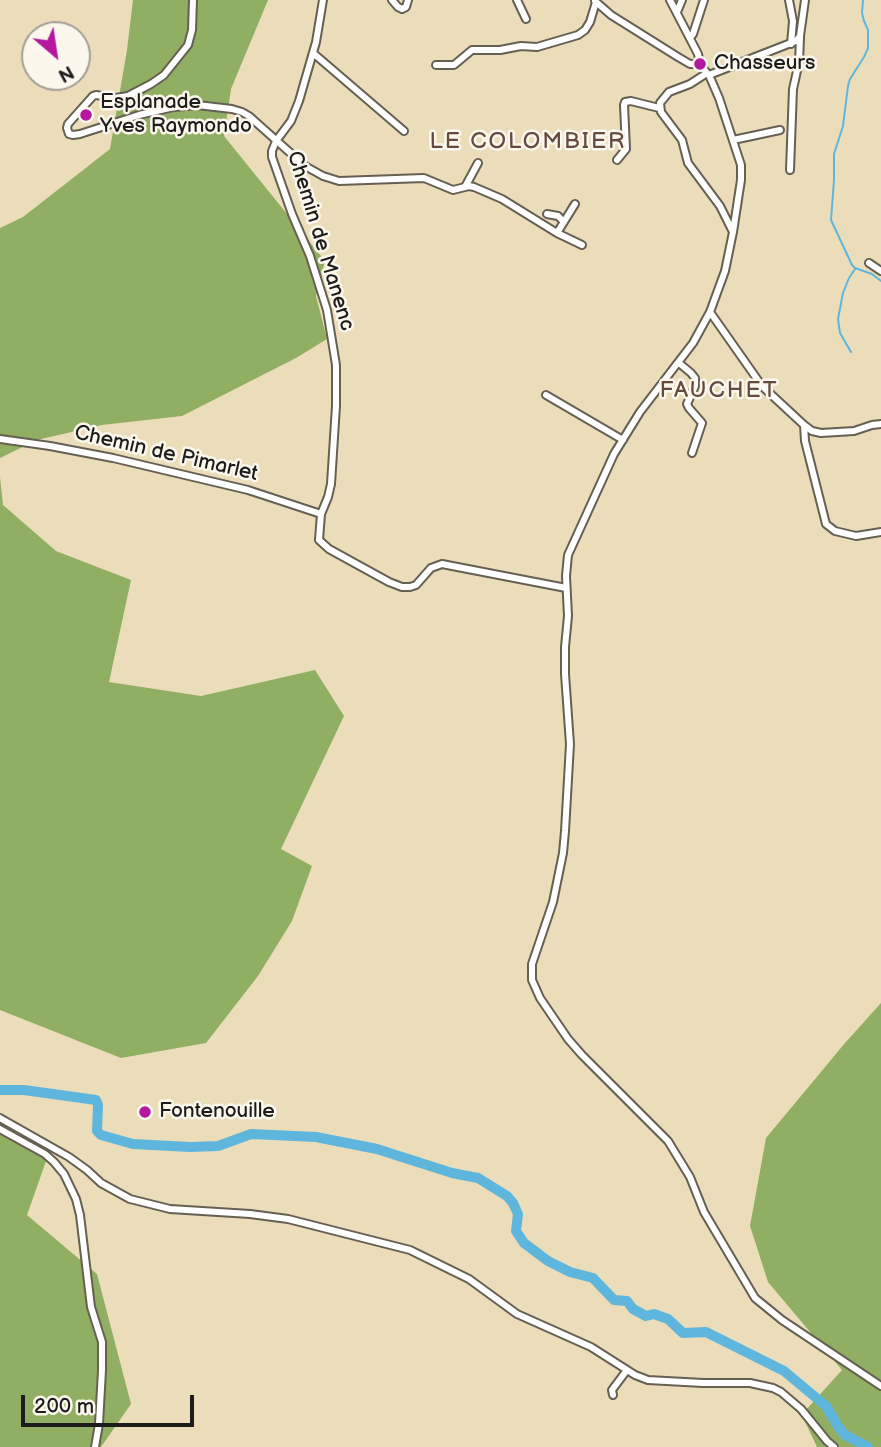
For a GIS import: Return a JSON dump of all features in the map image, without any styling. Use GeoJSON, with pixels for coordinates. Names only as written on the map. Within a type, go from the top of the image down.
{"type":"FeatureCollection","features":[{"type":"Feature","properties":{"kind":"street"},"geometry":{"type":"LineString","coordinates":[[193,0],[192,30],[188,45],[164,75],[141,91],[128,96],[116,99],[93,96],[68,124],[69,134],[80,134],[164,108],[197,105],[232,109],[244,113],[309,169],[323,176],[340,181],[424,178],[453,190],[474,187],[502,198],[557,233],[582,245]]}},
{"type":"Feature","properties":{"kind":"street"},"geometry":{"type":"LineString","coordinates":[[275,141],[293,118],[313,53],[323,0]]}},
{"type":"Feature","properties":{"kind":"street"},"geometry":{"type":"LineString","coordinates":[[392,0],[402,9],[408,0]]}},
{"type":"Feature","properties":{"kind":"street"},"geometry":{"type":"LineString","coordinates":[[517,0],[526,19]]}},
{"type":"Feature","properties":{"kind":"street"},"geometry":{"type":"LineString","coordinates":[[670,0],[719,98],[739,157],[741,173],[733,232],[725,271],[710,312],[693,343],[640,412],[614,454],[570,550],[566,570],[568,617],[565,674],[570,744],[565,831],[553,902],[532,964],[532,980],[540,998],[568,1039],[668,1141],[690,1177],[704,1212],[755,1298],[786,1324],[881,1386]]}},
{"type":"Feature","properties":{"kind":"street"},"geometry":{"type":"LineString","coordinates":[[677,12],[682,0]]}},
{"type":"Feature","properties":{"kind":"street"},"geometry":{"type":"LineString","coordinates":[[690,37],[704,0]]}},
{"type":"Feature","properties":{"kind":"street"},"geometry":{"type":"LineString","coordinates":[[789,0],[793,17],[791,44]]}},
{"type":"Feature","properties":{"kind":"street"},"geometry":{"type":"LineString","coordinates":[[790,170],[793,89],[799,62],[804,0]]}},
{"type":"Feature","properties":{"kind":"street"},"geometry":{"type":"LineString","coordinates":[[436,65],[454,65],[472,50],[537,47],[578,36],[590,22],[595,1],[611,15],[678,57],[692,64],[700,64]]}},
{"type":"Feature","properties":{"kind":"street"},"geometry":{"type":"LineString","coordinates":[[659,108],[660,101],[669,92],[708,74],[791,44],[800,36]]}},
{"type":"Feature","properties":{"kind":"street"},"geometry":{"type":"LineString","coordinates":[[313,53],[404,131]]}},
{"type":"Feature","properties":{"kind":"street"},"geometry":{"type":"LineString","coordinates":[[617,160],[626,149],[625,102],[659,108],[681,137],[688,163],[720,206],[733,232]]}},
{"type":"Feature","properties":{"kind":"street"},"geometry":{"type":"LineString","coordinates":[[733,140],[780,131]]}},
{"type":"Feature","properties":{"kind":"street","name":"Chemin de Manenc"},"geometry":{"type":"LineString","coordinates":[[275,141],[272,157],[317,276],[329,317],[335,356],[337,376],[332,473],[321,514],[318,536],[321,544],[400,587],[416,585],[431,568],[442,564],[566,588]]}},
{"type":"Feature","properties":{"kind":"street"},"geometry":{"type":"LineString","coordinates":[[465,187],[478,163]]}},
{"type":"Feature","properties":{"kind":"street"},"geometry":{"type":"LineString","coordinates":[[557,233],[575,204]]}},
{"type":"Feature","properties":{"kind":"street"},"geometry":{"type":"LineString","coordinates":[[547,214],[558,216],[564,222]]}},
{"type":"Feature","properties":{"kind":"street"},"geometry":{"type":"LineString","coordinates":[[869,264],[881,271]]}},
{"type":"Feature","properties":{"kind":"street"},"geometry":{"type":"LineString","coordinates":[[710,312],[762,386],[812,431],[851,432],[881,424]]}},
{"type":"Feature","properties":{"kind":"street"},"geometry":{"type":"LineString","coordinates":[[679,363],[695,378],[688,404],[702,422],[692,453]]}},
{"type":"Feature","properties":{"kind":"street"},"geometry":{"type":"LineString","coordinates":[[547,395],[623,440]]}},
{"type":"Feature","properties":{"kind":"street"},"geometry":{"type":"LineString","coordinates":[[804,425],[804,441],[826,524],[835,531],[856,536],[881,532]]}},
{"type":"Feature","properties":{"kind":"street","name":"Chemin de Pimarlet"},"geometry":{"type":"LineString","coordinates":[[0,439],[20,440],[113,458],[248,490],[321,514]]}},
{"type":"Feature","properties":{"kind":"street"},"geometry":{"type":"LineString","coordinates":[[0,1118],[69,1157],[101,1183],[130,1199],[170,1209],[288,1219],[410,1250],[478,1284],[517,1314],[591,1348],[648,1380],[750,1383],[773,1388],[801,1409],[834,1447]]}},
{"type":"Feature","properties":{"kind":"street"},"geometry":{"type":"LineString","coordinates":[[0,1129],[54,1162],[64,1174],[76,1199],[91,1307],[102,1342],[99,1424],[95,1447]]}},
{"type":"Feature","properties":{"kind":"street"},"geometry":{"type":"LineString","coordinates":[[613,1395],[612,1390],[627,1370]]}},
{"type":"Feature","properties":{"kind":"green space"},"geometry":{"type":"Polygon","coordinates":[[[133,0],[268,0],[231,89],[224,136],[325,261],[316,296],[327,339],[296,358],[182,416],[102,425],[37,440],[0,458],[0,228],[23,217],[110,149],[133,0]]]}},
{"type":"Feature","properties":{"kind":"green space"},"geometry":{"type":"Polygon","coordinates":[[[0,477],[3,505],[56,551],[131,580],[109,682],[201,696],[315,670],[344,716],[281,849],[312,866],[292,921],[258,976],[206,1043],[121,1058],[0,1010],[0,477]]]}},
{"type":"Feature","properties":{"kind":"green space"},"geometry":{"type":"Polygon","coordinates":[[[881,1003],[881,1447],[817,1447],[800,1411],[805,1411],[842,1370],[768,1282],[750,1226],[766,1138],[881,1003]]]}},
{"type":"Feature","properties":{"kind":"green space"},"geometry":{"type":"Polygon","coordinates":[[[0,1131],[51,1147],[27,1215],[97,1274],[131,1404],[101,1447],[0,1447],[0,1131]]]}},
{"type":"Feature","properties":{"kind":"waterway"},"geometry":{"type":"LineString","coordinates":[[863,0],[862,13],[868,30],[868,48],[848,86],[843,126],[834,154],[831,220],[852,265],[881,281]]}},
{"type":"Feature","properties":{"kind":"waterway"},"geometry":{"type":"LineString","coordinates":[[851,352],[840,333],[838,319],[843,293],[855,269]]}},
{"type":"Feature","properties":{"kind":"waterway"},"geometry":{"type":"LineString","coordinates":[[0,1090],[24,1090],[96,1100],[97,1131],[101,1135],[133,1144],[218,1146],[251,1134],[316,1137],[377,1149],[452,1173],[478,1178],[507,1196],[513,1203],[518,1214],[516,1231],[524,1243],[548,1261],[570,1272],[593,1278],[614,1300],[627,1301],[633,1309],[646,1316],[654,1314],[668,1319],[683,1333],[706,1332],[784,1371],[826,1406],[845,1435],[868,1447]]}},
{"type":"Feature","properties":{"kind":"place","name":"Chasseurs"},"geometry":{"type":"Point","coordinates":[700,64]}},
{"type":"Feature","properties":{"kind":"place","name":"Esplanade Yves Raymondo"},"geometry":{"type":"Point","coordinates":[86,115]}},
{"type":"Feature","properties":{"kind":"place","name":"Fontenouille"},"geometry":{"type":"Point","coordinates":[145,1112]}},
{"type":"Feature","properties":{"kind":"district","name":"LE COLOMBIER"},"geometry":{"type":"Point","coordinates":[528,142]}},
{"type":"Feature","properties":{"kind":"district","name":"FAUCHET"},"geometry":{"type":"Point","coordinates":[719,391]}}]}
